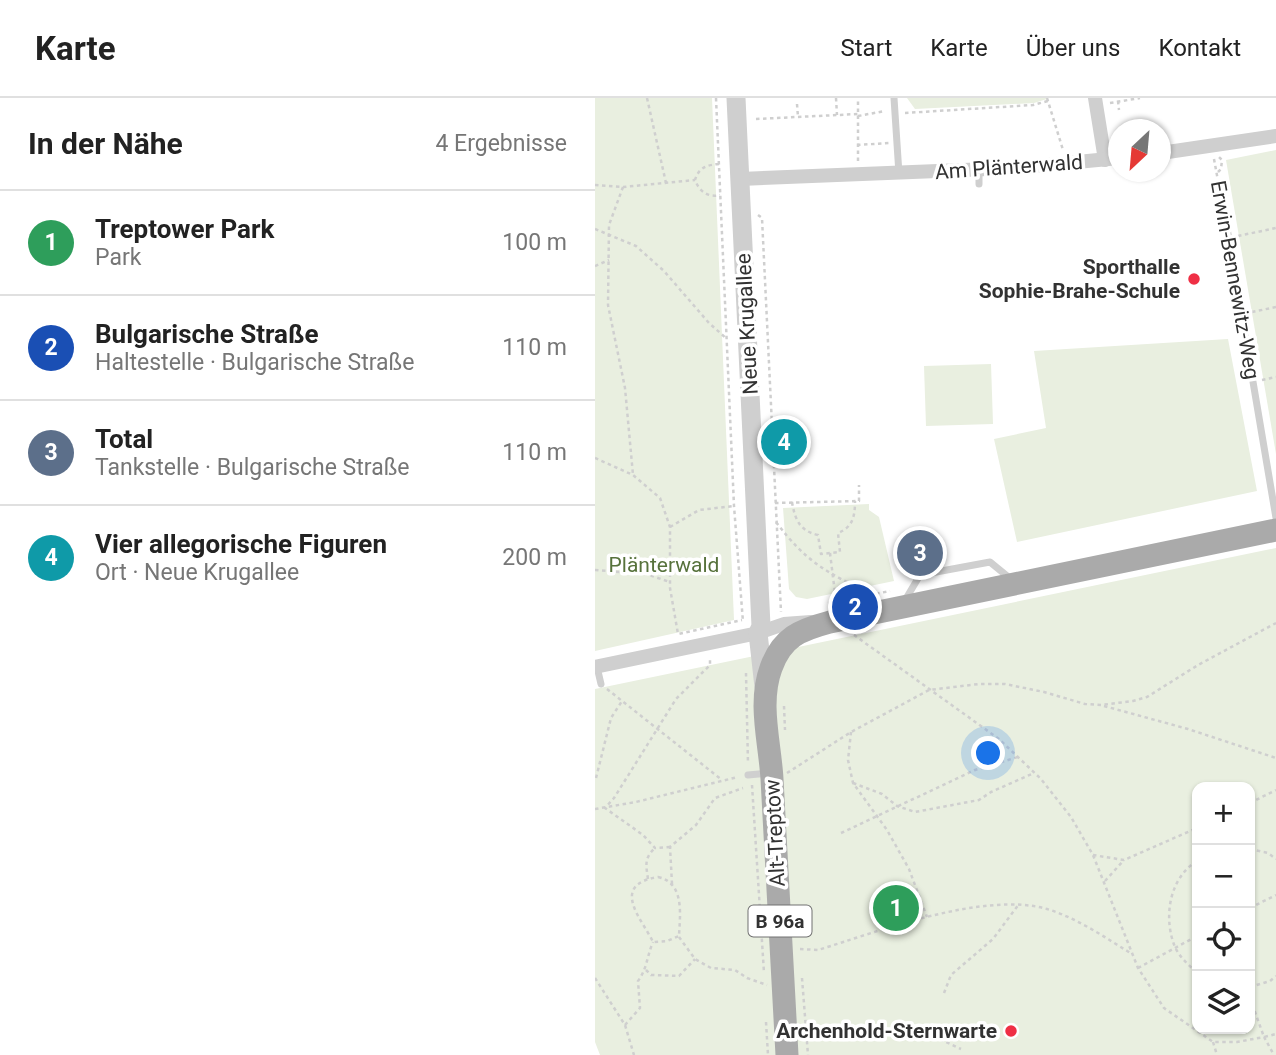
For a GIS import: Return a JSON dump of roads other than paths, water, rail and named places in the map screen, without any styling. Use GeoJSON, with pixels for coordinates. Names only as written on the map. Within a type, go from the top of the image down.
{"type":"FeatureCollection","features":[{"type":"Feature","properties":{"kind":"main road","name":"B 96a"},"geometry":{"type":"LineString","coordinates":[[838,614],[901,608],[1276,530]]}},
{"type":"Feature","properties":{"kind":"main road","name":"Alt-Treptow"},"geometry":{"type":"LineString","coordinates":[[787,1055],[760,774],[764,695],[771,666],[781,647],[805,628],[838,614]]}},
{"type":"Feature","properties":{"kind":"street","name":"Neue Krugallee"},"geometry":{"type":"LineString","coordinates":[[736,98],[761,626],[752,631]]}},
{"type":"Feature","properties":{"kind":"street"},"geometry":{"type":"LineString","coordinates":[[1096,101],[1108,144]]}},
{"type":"Feature","properties":{"kind":"street"},"geometry":{"type":"LineString","coordinates":[[1171,153],[1212,153],[1276,136]]}},
{"type":"Feature","properties":{"kind":"street","name":"Am Plänterwald"},"geometry":{"type":"LineString","coordinates":[[740,179],[899,174],[979,177],[1108,159]]}},
{"type":"Feature","properties":{"kind":"street"},"geometry":{"type":"LineString","coordinates":[[596,667],[838,614]]}},
{"type":"Feature","properties":{"kind":"street","name":"Alt-Treptow"},"geometry":{"type":"LineString","coordinates":[[752,631],[764,695]]}},
{"type":"Feature","properties":{"kind":"lane"},"geometry":{"type":"LineString","coordinates":[[894,98],[899,174]]}},
{"type":"Feature","properties":{"kind":"lane","name":"Erwin-Bennewitz-Weg"},"geometry":{"type":"LineString","coordinates":[[1225,216],[1276,518]]}},
{"type":"Feature","properties":{"kind":"lane"},"geometry":{"type":"LineString","coordinates":[[596,667],[601,684]]}},
{"type":"Feature","properties":{"kind":"place","name":"Sporthalle Sophie-Brahe-Schule"},"geometry":{"type":"Point","coordinates":[1194,279]}},
{"type":"Feature","properties":{"kind":"place","name":"Vier allegorische Figuren"},"geometry":{"type":"Point","coordinates":[784,442]}},
{"type":"Feature","properties":{"kind":"place","name":"Total"},"geometry":{"type":"Point","coordinates":[920,553]}},
{"type":"Feature","properties":{"kind":"place","name":"Bulgarische Straße"},"geometry":{"type":"Point","coordinates":[855,607]}},
{"type":"Feature","properties":{"kind":"place","name":"Treptower Park"},"geometry":{"type":"Point","coordinates":[896,908]}},
{"type":"Feature","properties":{"kind":"place","name":"Archenhold-Sternwarte"},"geometry":{"type":"Point","coordinates":[1011,1031]}},
{"type":"Feature","properties":{"kind":"park label","name":"Plänterwald"},"geometry":{"type":"Point","coordinates":[664,565]}}]}
